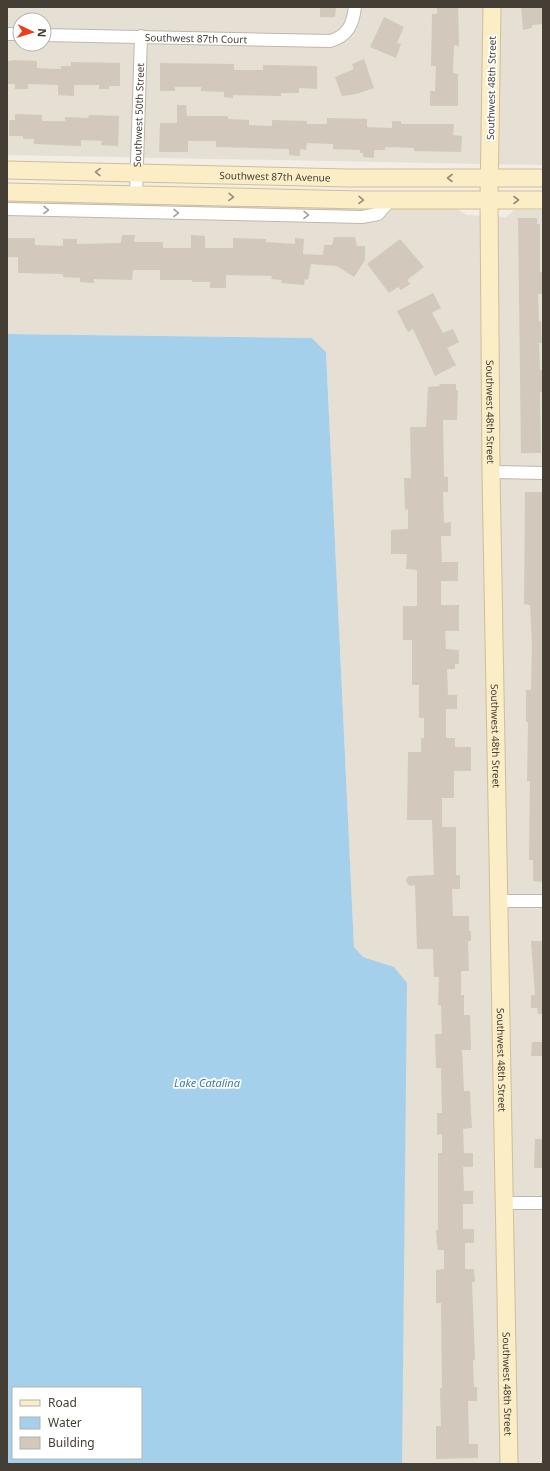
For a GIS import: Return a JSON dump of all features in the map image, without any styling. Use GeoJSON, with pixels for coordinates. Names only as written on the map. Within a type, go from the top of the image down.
{"type":"FeatureCollection","features":[{"type":"Feature","properties":{"kind":"street","name":"Southwest 87th Court"},"geometry":{"type":"LineString","coordinates":[[52,34],[320,41],[334,40],[346,34],[351,26],[355,7]]}},
{"type":"Feature","properties":{"kind":"street","name":"Southwest 48th Street"},"geometry":{"type":"LineString","coordinates":[[492,7],[489,178],[491,472],[509,1464]]}},
{"type":"Feature","properties":{"kind":"street","name":"Southwest 50th Street"},"geometry":{"type":"LineString","coordinates":[[136,195],[141,36]]}},
{"type":"Feature","properties":{"kind":"street","name":"Southwest 87th Avenue"},"geometry":{"type":"LineString","coordinates":[[7,170],[347,178],[543,178]]}},
{"type":"Feature","properties":{"kind":"street"},"geometry":{"type":"LineString","coordinates":[[7,192],[390,200],[543,200]]}},
{"type":"Feature","properties":{"kind":"street"},"geometry":{"type":"LineString","coordinates":[[7,209],[362,217],[378,214],[390,200]]}},
{"type":"Feature","properties":{"kind":"street"},"geometry":{"type":"LineString","coordinates":[[491,472],[543,473]]}},
{"type":"Feature","properties":{"kind":"street"},"geometry":{"type":"LineString","coordinates":[[499,901],[543,901]]}},
{"type":"Feature","properties":{"kind":"street"},"geometry":{"type":"LineString","coordinates":[[504,1203],[543,1203]]}},
{"type":"Feature","properties":{"kind":"shaded area"},"geometry":{"type":"Polygon","coordinates":[[[7,7],[543,7],[543,165],[7,155],[7,7]]]}},
{"type":"Feature","properties":{"kind":"shaded area"},"geometry":{"type":"Polygon","coordinates":[[[7,201],[457,209],[467,215],[506,217],[514,210],[543,210],[543,1464],[402,1464],[394,967],[363,957],[354,947],[326,352],[312,338],[7,334],[7,201]]]}},
{"type":"Feature","properties":{"kind":"water","name":"Lake Catalina"},"geometry":{"type":"Polygon","coordinates":[[[7,334],[312,338],[326,352],[354,947],[363,957],[394,967],[407,983],[402,1464],[7,1464],[7,334]]]}},
{"type":"Feature","properties":{"kind":"building"},"geometry":{"type":"Polygon","coordinates":[[[320,7],[336,7],[335,17],[320,17],[320,7]]]}},
{"type":"Feature","properties":{"kind":"building"},"geometry":{"type":"Polygon","coordinates":[[[437,7],[458,7],[459,46],[454,45],[453,73],[458,74],[458,106],[430,106],[430,91],[435,91],[436,66],[431,66],[432,14],[437,14],[437,7]]]}},
{"type":"Feature","properties":{"kind":"building"},"geometry":{"type":"Polygon","coordinates":[[[521,7],[543,7],[543,24],[532,25],[532,28],[523,30],[521,7]]]}},
{"type":"Feature","properties":{"kind":"building"},"geometry":{"type":"Polygon","coordinates":[[[384,17],[404,27],[397,43],[401,44],[396,58],[370,47],[384,17]]]}},
{"type":"Feature","properties":{"kind":"building"},"geometry":{"type":"Polygon","coordinates":[[[364,59],[374,88],[356,94],[342,96],[335,77],[354,69],[352,64],[364,59]]]}},
{"type":"Feature","properties":{"kind":"building"},"geometry":{"type":"Polygon","coordinates":[[[7,61],[37,61],[37,68],[61,69],[61,66],[71,66],[71,62],[120,63],[120,86],[109,86],[109,89],[99,89],[99,85],[74,85],[74,96],[58,95],[58,85],[28,84],[28,89],[15,89],[15,84],[7,84],[7,61]]]}},
{"type":"Feature","properties":{"kind":"building"},"geometry":{"type":"Polygon","coordinates":[[[160,63],[234,64],[234,70],[263,70],[263,65],[317,66],[317,89],[299,88],[299,93],[281,93],[281,96],[233,95],[233,98],[224,97],[224,92],[201,91],[201,87],[175,87],[175,91],[160,91],[160,63]]]}},
{"type":"Feature","properties":{"kind":"building"},"geometry":{"type":"Polygon","coordinates":[[[177,105],[186,105],[187,116],[228,116],[228,119],[249,120],[249,125],[272,126],[272,120],[307,121],[307,124],[327,124],[327,118],[367,119],[367,127],[392,128],[392,121],[401,121],[401,124],[454,124],[453,135],[462,136],[461,152],[414,151],[414,148],[385,147],[385,150],[374,150],[374,158],[363,157],[363,153],[360,153],[360,150],[333,149],[333,144],[307,143],[306,150],[300,149],[300,156],[289,155],[289,149],[216,147],[216,141],[188,141],[188,152],[159,152],[160,123],[177,123],[177,105]]]}},
{"type":"Feature","properties":{"kind":"building"},"geometry":{"type":"Polygon","coordinates":[[[15,114],[42,115],[42,121],[65,121],[65,117],[88,118],[89,115],[119,116],[118,146],[101,145],[102,141],[81,140],[81,146],[34,144],[34,139],[23,139],[23,136],[9,136],[9,120],[15,120],[15,114]]]}},
{"type":"Feature","properties":{"kind":"building"},"geometry":{"type":"Polygon","coordinates":[[[518,218],[537,218],[537,224],[540,224],[540,272],[543,272],[543,294],[538,294],[539,321],[541,321],[542,343],[539,343],[540,370],[542,370],[542,392],[540,392],[541,453],[521,453],[518,218]]]}},
{"type":"Feature","properties":{"kind":"building"},"geometry":{"type":"Polygon","coordinates":[[[122,235],[135,235],[134,242],[163,242],[163,248],[191,248],[191,235],[205,236],[205,248],[233,248],[233,238],[266,239],[266,242],[295,244],[295,238],[304,239],[303,254],[323,255],[324,245],[332,245],[334,237],[355,237],[357,246],[365,246],[365,260],[354,277],[337,266],[311,264],[308,280],[305,279],[304,285],[281,283],[282,280],[271,279],[272,276],[226,275],[226,288],[210,288],[210,282],[192,282],[192,280],[160,280],[160,270],[133,270],[132,280],[94,279],[94,283],[80,282],[80,278],[63,277],[63,274],[18,273],[18,257],[7,257],[7,238],[35,238],[35,245],[63,246],[63,239],[77,239],[77,244],[121,243],[122,235]]]}},
{"type":"Feature","properties":{"kind":"building"},"geometry":{"type":"Polygon","coordinates":[[[400,239],[424,267],[407,280],[410,284],[401,290],[398,287],[389,293],[367,264],[400,239]]]}},
{"type":"Feature","properties":{"kind":"building"},"geometry":{"type":"Polygon","coordinates":[[[433,293],[441,308],[432,313],[443,333],[453,329],[459,342],[447,348],[456,365],[435,376],[413,329],[408,332],[397,311],[433,293]]]}},
{"type":"Feature","properties":{"kind":"building"},"geometry":{"type":"Polygon","coordinates":[[[439,384],[456,384],[456,390],[458,390],[457,420],[443,420],[444,477],[448,477],[448,492],[443,492],[444,523],[451,522],[451,536],[441,536],[442,562],[458,562],[458,581],[441,581],[441,605],[459,605],[459,631],[445,631],[446,649],[459,650],[459,664],[455,664],[455,669],[447,669],[448,695],[457,695],[457,709],[446,709],[446,738],[455,738],[455,747],[471,747],[471,771],[454,771],[454,798],[442,798],[442,827],[456,827],[456,875],[460,875],[460,889],[452,889],[453,916],[469,916],[469,931],[471,931],[471,941],[468,941],[469,971],[461,971],[461,995],[464,995],[464,1015],[470,1015],[471,1050],[462,1050],[464,1091],[470,1091],[472,1128],[463,1129],[464,1153],[473,1153],[473,1167],[463,1167],[464,1191],[473,1191],[473,1204],[463,1204],[463,1229],[474,1229],[474,1243],[465,1243],[465,1269],[474,1269],[475,1282],[472,1282],[475,1360],[473,1360],[474,1387],[477,1387],[477,1401],[468,1401],[469,1444],[478,1444],[478,1458],[436,1459],[436,1426],[441,1426],[440,1388],[442,1388],[441,1303],[436,1303],[436,1270],[444,1269],[444,1250],[438,1250],[436,1230],[438,1230],[438,1153],[442,1153],[442,1134],[437,1135],[437,1113],[442,1113],[441,1068],[436,1068],[435,1034],[442,1034],[441,1005],[438,1005],[439,977],[434,977],[433,949],[417,949],[415,885],[410,886],[406,879],[409,876],[434,875],[432,820],[407,820],[408,752],[421,752],[421,738],[424,738],[424,718],[419,718],[419,685],[412,685],[412,640],[403,640],[403,606],[417,606],[417,570],[406,569],[407,554],[391,554],[391,530],[408,529],[408,509],[405,510],[404,478],[411,478],[410,427],[426,427],[428,387],[440,386],[439,384]]]}},
{"type":"Feature","properties":{"kind":"building"},"geometry":{"type":"Polygon","coordinates":[[[525,492],[543,492],[543,882],[533,881],[533,860],[529,860],[530,781],[527,781],[528,722],[526,722],[526,690],[531,690],[532,644],[530,605],[524,604],[525,492]]]}},
{"type":"Feature","properties":{"kind":"building"},"geometry":{"type":"Polygon","coordinates":[[[531,941],[543,941],[543,1014],[538,1014],[537,1008],[531,1008],[531,995],[535,995],[531,941]]]}},
{"type":"Feature","properties":{"kind":"building"},"geometry":{"type":"Polygon","coordinates":[[[532,1042],[543,1042],[543,1056],[531,1056],[532,1042]]]}},
{"type":"Feature","properties":{"kind":"building"},"geometry":{"type":"Polygon","coordinates":[[[535,1139],[543,1139],[543,1168],[534,1168],[535,1139]]]}}]}
